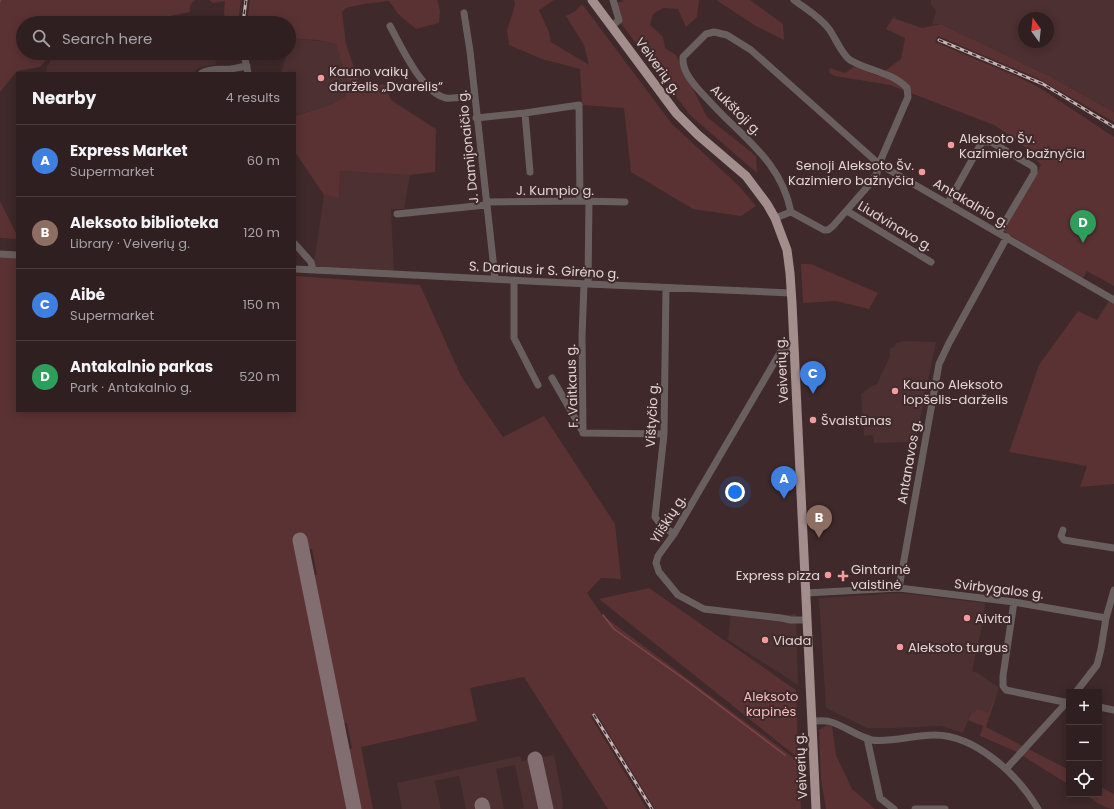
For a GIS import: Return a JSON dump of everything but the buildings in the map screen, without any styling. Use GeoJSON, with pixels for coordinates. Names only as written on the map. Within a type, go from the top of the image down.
{"type":"FeatureCollection","features":[{"type":"Feature","properties":{"kind":"main road","name":"Veiverių g."},"geometry":{"type":"LineString","coordinates":[[592,0],[676,113],[698,135],[746,176],[756,188],[775,218],[787,250],[794,347],[816,809]]}},
{"type":"Feature","properties":{"kind":"street"},"geometry":{"type":"LineString","coordinates":[[612,26],[620,20],[613,0]]}},
{"type":"Feature","properties":{"kind":"street"},"geometry":{"type":"LineString","coordinates":[[775,218],[791,212],[824,230],[828,230],[833,226],[868,186],[877,173],[879,164],[908,97],[907,88],[896,78],[858,64],[848,58],[824,23],[794,0]]}},
{"type":"Feature","properties":{"kind":"street","name":"J. Damijonaičio g."},"geometry":{"type":"LineString","coordinates":[[464,13],[495,278]]}},
{"type":"Feature","properties":{"kind":"street"},"geometry":{"type":"LineString","coordinates":[[390,26],[414,71],[436,93],[449,98],[474,95]]}},
{"type":"Feature","properties":{"kind":"street","name":"Antakalnio g."},"geometry":{"type":"LineString","coordinates":[[710,32],[719,32],[727,35],[751,50],[879,164],[999,232],[1114,300]]}},
{"type":"Feature","properties":{"kind":"street","name":"Aukštoji g."},"geometry":{"type":"LineString","coordinates":[[710,32],[703,36],[683,58],[684,68],[689,78],[699,90],[770,163],[782,181],[791,212]]}},
{"type":"Feature","properties":{"kind":"street"},"geometry":{"type":"LineString","coordinates":[[206,72],[219,69],[248,70],[245,60]]}},
{"type":"Feature","properties":{"kind":"street"},"geometry":{"type":"LineString","coordinates":[[476,118],[579,105],[580,201]]}},
{"type":"Feature","properties":{"kind":"street"},"geometry":{"type":"LineString","coordinates":[[525,113],[530,172]]}},
{"type":"Feature","properties":{"kind":"street"},"geometry":{"type":"LineString","coordinates":[[948,203],[982,142],[991,142],[1034,168],[1034,173],[999,232]]}},
{"type":"Feature","properties":{"kind":"street","name":"J. Kumpio g."},"geometry":{"type":"LineString","coordinates":[[397,214],[486,203],[580,201],[625,202]]}},
{"type":"Feature","properties":{"kind":"street","name":"F. Vaitkaus g."},"geometry":{"type":"LineString","coordinates":[[589,201],[586,284],[582,335],[583,433],[664,434]]}},
{"type":"Feature","properties":{"kind":"street","name":"Liudvinavo g."},"geometry":{"type":"LineString","coordinates":[[847,211],[931,262]]}},
{"type":"Feature","properties":{"kind":"street","name":"Antanavos g."},"geometry":{"type":"LineString","coordinates":[[899,588],[939,364],[948,343],[1007,237]]}},
{"type":"Feature","properties":{"kind":"street"},"geometry":{"type":"LineString","coordinates":[[296,245],[311,262],[313,270]]}},
{"type":"Feature","properties":{"kind":"street"},"geometry":{"type":"LineString","coordinates":[[0,254],[16,254]]}},
{"type":"Feature","properties":{"kind":"street","name":"S. Dariaus ir S. Girėno g."},"geometry":{"type":"LineString","coordinates":[[296,269],[791,293]]}},
{"type":"Feature","properties":{"kind":"street"},"geometry":{"type":"LineString","coordinates":[[514,280],[514,338],[538,385]]}},
{"type":"Feature","properties":{"kind":"street","name":"Vištyčio g."},"geometry":{"type":"LineString","coordinates":[[666,288],[664,434],[655,517],[661,525],[674,534]]}},
{"type":"Feature","properties":{"kind":"street","name":"Yliškių g."},"geometry":{"type":"LineString","coordinates":[[794,347],[786,347],[781,351],[674,534],[658,556],[656,564],[659,572],[678,595],[704,609],[791,620],[807,620]]}},
{"type":"Feature","properties":{"kind":"street"},"geometry":{"type":"LineString","coordinates":[[552,378],[583,433]]}},
{"type":"Feature","properties":{"kind":"street"},"geometry":{"type":"LineString","coordinates":[[1063,530],[1061,536],[1064,540],[1114,548]]}},
{"type":"Feature","properties":{"kind":"street","name":"Svirbygalos g."},"geometry":{"type":"LineString","coordinates":[[806,593],[899,588],[1014,602],[1106,618]]}},
{"type":"Feature","properties":{"kind":"street"},"geometry":{"type":"LineString","coordinates":[[1078,689],[1097,665],[1106,618],[1114,590]]}},
{"type":"Feature","properties":{"kind":"street"},"geometry":{"type":"LineString","coordinates":[[1014,602],[1002,676],[1003,686],[1006,690],[1066,702]]}},
{"type":"Feature","properties":{"kind":"street"},"geometry":{"type":"LineString","coordinates":[[1006,769],[1066,704]]}},
{"type":"Feature","properties":{"kind":"street"},"geometry":{"type":"LineString","coordinates":[[1102,708],[1114,710]]}},
{"type":"Feature","properties":{"kind":"street"},"geometry":{"type":"LineString","coordinates":[[812,721],[831,722],[867,738],[881,741],[917,735],[934,735],[947,736],[970,744],[1006,769],[1020,784],[1038,809]]}},
{"type":"Feature","properties":{"kind":"street"},"geometry":{"type":"LineString","coordinates":[[867,738],[880,798],[894,809]]}},
{"type":"Feature","properties":{"kind":"street"},"geometry":{"type":"LineString","coordinates":[[915,809],[945,809]]}},
{"type":"Feature","properties":{"kind":"shaded area"},"geometry":{"type":"Polygon","coordinates":[[[931,0],[1114,0],[1114,112],[1051,77],[941,24],[932,25],[936,11],[931,5],[931,0]]]}},
{"type":"Feature","properties":{"kind":"shaded area","name":"Kauno vaikų darželis „Dvarelis“"},"geometry":{"type":"Polygon","coordinates":[[[296,39],[336,43],[348,83],[345,97],[330,105],[297,115],[296,72],[281,72],[285,60],[296,60],[296,39]]]}},
{"type":"Feature","properties":{"kind":"shaded area"},"geometry":{"type":"Polygon","coordinates":[[[51,60],[215,60],[216,64],[198,68],[194,72],[46,72],[51,60]]]}},
{"type":"Feature","properties":{"kind":"shaded area"},"geometry":{"type":"Polygon","coordinates":[[[340,171],[410,175],[404,209],[391,209],[394,274],[313,270],[324,195],[339,198],[340,171]]]}},
{"type":"Feature","properties":{"kind":"shaded area","name":"Kauno Aleksoto lopšelis-darželis"},"geometry":{"type":"Polygon","coordinates":[[[904,341],[936,342],[916,439],[913,442],[874,443],[873,435],[864,436],[861,394],[873,385],[877,384],[890,356],[890,348],[894,347],[896,343],[904,341]]]}},
{"type":"Feature","properties":{"kind":"shaded area","name":"Aleksoto turgus"},"geometry":{"type":"Polygon","coordinates":[[[901,593],[985,603],[983,622],[972,671],[978,673],[999,688],[988,713],[971,713],[963,733],[941,726],[867,728],[826,708],[819,598],[901,593]]]}},
{"type":"Feature","properties":{"kind":"shaded area"},"geometry":{"type":"Polygon","coordinates":[[[731,610],[783,615],[796,614],[798,685],[728,640],[731,610]]]}},
{"type":"Feature","properties":{"kind":"shaded area"},"geometry":{"type":"Polygon","coordinates":[[[554,755],[563,803],[562,809],[519,809],[524,808],[515,765],[496,769],[504,809],[466,809],[459,776],[435,781],[441,809],[402,809],[397,783],[520,756],[522,761],[554,755]]]}},
{"type":"Feature","properties":{"kind":"green space"},"geometry":{"type":"Polygon","coordinates":[[[0,0],[196,0],[190,5],[190,12],[170,16],[16,16],[16,60],[46,60],[40,67],[17,71],[0,92],[0,0]]]}},
{"type":"Feature","properties":{"kind":"green space"},"geometry":{"type":"Polygon","coordinates":[[[209,0],[241,0],[239,16],[225,16],[225,1],[213,3],[209,0]]]}},
{"type":"Feature","properties":{"kind":"green space"},"geometry":{"type":"Polygon","coordinates":[[[250,0],[437,0],[440,11],[439,23],[416,29],[398,14],[389,1],[346,8],[342,12],[346,44],[361,88],[384,84],[391,100],[436,129],[435,172],[410,175],[340,171],[339,198],[324,195],[296,153],[296,116],[330,105],[345,97],[348,83],[336,44],[317,40],[296,38],[296,16],[248,16],[250,0]]]}},
{"type":"Feature","properties":{"kind":"green space"},"geometry":{"type":"Polygon","coordinates":[[[514,0],[554,0],[539,10],[549,32],[551,42],[589,65],[584,45],[566,16],[575,11],[582,4],[672,124],[739,186],[756,206],[741,216],[693,209],[631,172],[624,108],[582,105],[580,69],[542,59],[509,45],[507,30],[515,5],[514,0]]]}},
{"type":"Feature","properties":{"kind":"green space"},"geometry":{"type":"Polygon","coordinates":[[[623,0],[699,0],[697,17],[686,27],[678,9],[663,8],[653,14],[650,25],[663,37],[665,48],[676,55],[707,117],[756,156],[757,173],[690,115],[620,22],[615,2],[622,2],[623,0]]]}},
{"type":"Feature","properties":{"kind":"green space"},"geometry":{"type":"Polygon","coordinates":[[[716,0],[750,0],[783,24],[784,40],[756,26],[716,0]]]}},
{"type":"Feature","properties":{"kind":"green space"},"geometry":{"type":"Polygon","coordinates":[[[893,18],[922,28],[941,24],[1051,77],[1114,112],[1114,122],[1037,78],[938,36],[935,42],[1018,77],[1040,88],[1114,137],[1114,286],[1087,271],[1083,278],[1003,231],[1041,165],[1020,142],[994,125],[890,85],[835,76],[829,73],[830,68],[845,73],[855,66],[878,76],[901,59],[905,38],[886,29],[893,18]]]}},
{"type":"Feature","properties":{"kind":"green space"},"geometry":{"type":"Polygon","coordinates":[[[0,201],[16,233],[16,239],[0,238],[0,201]]]}},
{"type":"Feature","properties":{"kind":"green space"},"geometry":{"type":"Polygon","coordinates":[[[0,255],[16,256],[16,412],[296,412],[296,276],[420,285],[461,376],[503,437],[544,416],[615,524],[621,579],[601,578],[587,593],[602,615],[798,761],[801,809],[655,809],[596,713],[591,717],[647,809],[608,809],[524,677],[470,688],[477,721],[361,747],[373,809],[360,809],[348,750],[352,748],[347,723],[342,724],[312,576],[317,575],[312,549],[307,550],[304,538],[295,540],[346,789],[344,790],[348,809],[0,809],[0,255]]]}},
{"type":"Feature","properties":{"kind":"green space"},"geometry":{"type":"Polygon","coordinates":[[[801,264],[811,264],[878,293],[869,309],[836,301],[803,303],[801,264]]]}},
{"type":"Feature","properties":{"kind":"green space"},"geometry":{"type":"Polygon","coordinates":[[[1114,293],[1114,484],[1080,487],[1087,466],[1009,452],[1039,365],[1078,311],[1097,320],[1114,293]]]}},
{"type":"Feature","properties":{"kind":"green space","name":"Aleksoto kapinės"},"geometry":{"type":"Polygon","coordinates":[[[649,588],[796,690],[798,758],[599,599],[649,588]]]}},
{"type":"Feature","properties":{"kind":"green space"},"geometry":{"type":"Polygon","coordinates":[[[999,688],[986,727],[1066,768],[1066,783],[1015,751],[980,736],[983,726],[968,720],[972,712],[974,713],[976,709],[988,713],[999,688]]]}},
{"type":"Feature","properties":{"kind":"green space"},"geometry":{"type":"Polygon","coordinates":[[[827,725],[832,726],[836,755],[852,789],[875,809],[826,809],[821,779],[819,730],[827,725]]]}},
{"type":"Feature","properties":{"kind":"green space"},"geometry":{"type":"Polygon","coordinates":[[[1102,788],[1114,794],[1114,809],[1102,806],[1088,797],[1102,797],[1102,788]]]}},
{"type":"Feature","properties":{"kind":"waterway"},"geometry":{"type":"LineString","coordinates":[[603,615],[614,629],[687,681],[785,755]]}},
{"type":"Feature","properties":{"kind":"taxiway"},"geometry":{"type":"LineString","coordinates":[[300,540],[354,809]]}},
{"type":"Feature","properties":{"kind":"taxiway"},"geometry":{"type":"LineString","coordinates":[[535,759],[546,809]]}},
{"type":"Feature","properties":{"kind":"taxiway"},"geometry":{"type":"LineString","coordinates":[[482,805],[483,809]]}},
{"type":"Feature","properties":{"kind":"railway"},"geometry":{"type":"LineString","coordinates":[[244,16],[246,0]]}},
{"type":"Feature","properties":{"kind":"railway"},"geometry":{"type":"LineString","coordinates":[[939,40],[1043,84],[1114,127]]}},
{"type":"Feature","properties":{"kind":"railway"},"geometry":{"type":"LineString","coordinates":[[594,715],[652,809]]}},
{"type":"Feature","properties":{"kind":"place","name":"Kauno vaikų darželis „Dvarelis“"},"geometry":{"type":"Point","coordinates":[321,78]}},
{"type":"Feature","properties":{"kind":"place","name":"Aleksoto Šv. Kazimiero bažnyčia"},"geometry":{"type":"Point","coordinates":[951,145]}},
{"type":"Feature","properties":{"kind":"place","name":"Senoji Aleksoto Šv. Kazimiero bažnyčia"},"geometry":{"type":"Point","coordinates":[922,172]}},
{"type":"Feature","properties":{"kind":"place","name":"Antakalnio parkas"},"geometry":{"type":"Point","coordinates":[1083,243]}},
{"type":"Feature","properties":{"kind":"place","name":"Kauno Aleksoto lopšelis-darželis"},"geometry":{"type":"Point","coordinates":[895,391]}},
{"type":"Feature","properties":{"kind":"place","name":"Aibė"},"geometry":{"type":"Point","coordinates":[813,394]}},
{"type":"Feature","properties":{"kind":"place","name":"Švaistūnas"},"geometry":{"type":"Point","coordinates":[813,420]}},
{"type":"Feature","properties":{"kind":"place","name":"Express Market"},"geometry":{"type":"Point","coordinates":[784,499]}},
{"type":"Feature","properties":{"kind":"place","name":"Aleksoto biblioteka"},"geometry":{"type":"Point","coordinates":[819,538]}},
{"type":"Feature","properties":{"kind":"place","name":"Express pizza"},"geometry":{"type":"Point","coordinates":[828,575]}},
{"type":"Feature","properties":{"kind":"place","name":"Gintarinė vaistinė"},"geometry":{"type":"Point","coordinates":[843,576]}},
{"type":"Feature","properties":{"kind":"place","name":"Aivita"},"geometry":{"type":"Point","coordinates":[967,618]}},
{"type":"Feature","properties":{"kind":"place","name":"Viada"},"geometry":{"type":"Point","coordinates":[765,640]}},
{"type":"Feature","properties":{"kind":"place","name":"Aleksoto turgus"},"geometry":{"type":"Point","coordinates":[900,647]}}]}
